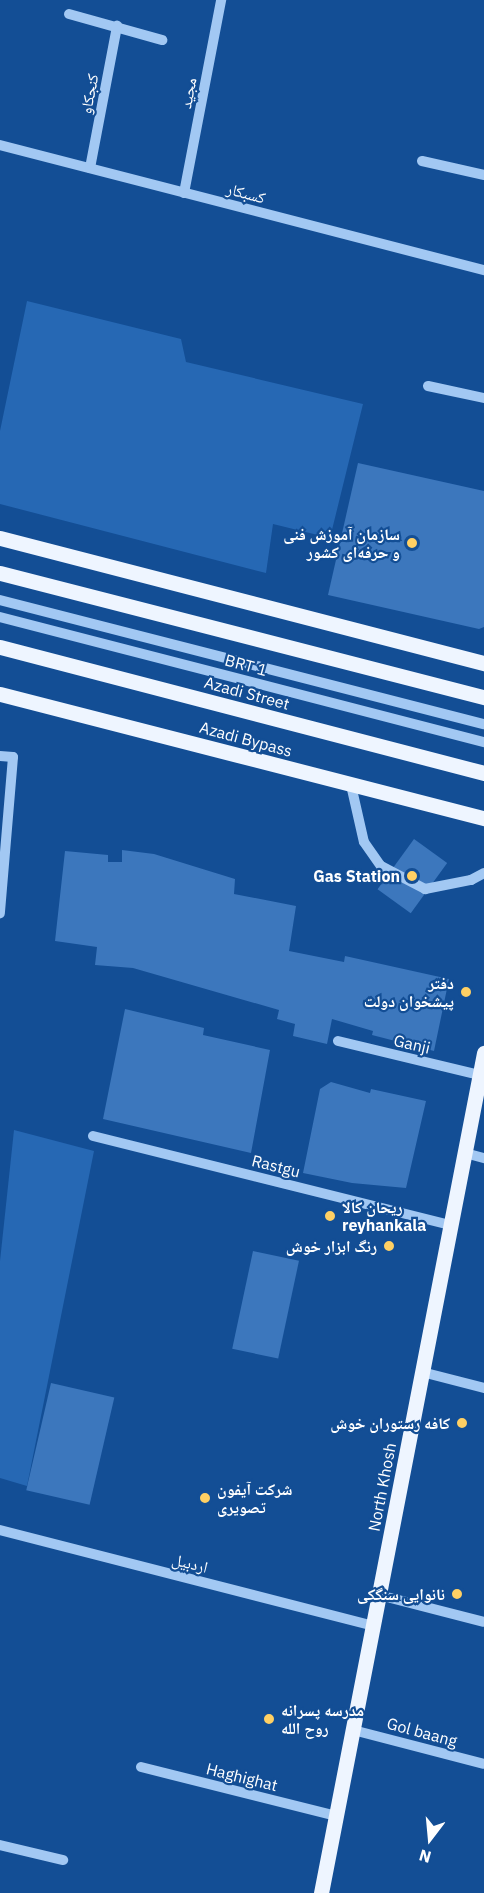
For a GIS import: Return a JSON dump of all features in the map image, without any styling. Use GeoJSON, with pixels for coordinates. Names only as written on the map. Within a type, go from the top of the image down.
{"type":"FeatureCollection","features":[{"type":"Feature","properties":{"kind":"main road"},"geometry":{"type":"LineString","coordinates":[[0,538],[484,663]]}},
{"type":"Feature","properties":{"kind":"main road"},"geometry":{"type":"LineString","coordinates":[[0,573],[484,697]]}},
{"type":"Feature","properties":{"kind":"main road","name":"Azadi Street"},"geometry":{"type":"LineString","coordinates":[[0,647],[484,773]]}},
{"type":"Feature","properties":{"kind":"main road","name":"Azadi Bypass"},"geometry":{"type":"LineString","coordinates":[[0,694],[484,818]]}},
{"type":"Feature","properties":{"kind":"main road","name":"North Khosh"},"geometry":{"type":"LineString","coordinates":[[321,1893],[484,1053]]}},
{"type":"Feature","properties":{"kind":"street","name":"مجید"},"geometry":{"type":"LineString","coordinates":[[184,193],[221,0]]}},
{"type":"Feature","properties":{"kind":"street"},"geometry":{"type":"LineString","coordinates":[[69,14],[162,39]]}},
{"type":"Feature","properties":{"kind":"street","name":"کنجکاو"},"geometry":{"type":"LineString","coordinates":[[90,168],[117,26]]}},
{"type":"Feature","properties":{"kind":"street","name":"کسبکار"},"geometry":{"type":"LineString","coordinates":[[0,145],[484,270]]}},
{"type":"Feature","properties":{"kind":"street"},"geometry":{"type":"LineString","coordinates":[[422,161],[484,175]]}},
{"type":"Feature","properties":{"kind":"street"},"geometry":{"type":"LineString","coordinates":[[428,386],[484,398]]}},
{"type":"Feature","properties":{"kind":"street","name":"BRT 1"},"geometry":{"type":"LineString","coordinates":[[0,600],[484,724]]}},
{"type":"Feature","properties":{"kind":"street","name":"BRT 1"},"geometry":{"type":"LineString","coordinates":[[0,617],[484,742]]}},
{"type":"Feature","properties":{"kind":"street"},"geometry":{"type":"LineString","coordinates":[[0,756],[13,757],[0,913]]}},
{"type":"Feature","properties":{"kind":"street"},"geometry":{"type":"LineString","coordinates":[[351,785],[364,842],[381,866],[425,888],[471,880],[484,873]]}},
{"type":"Feature","properties":{"kind":"street","name":"Ganji"},"geometry":{"type":"LineString","coordinates":[[338,1041],[480,1075]]}},
{"type":"Feature","properties":{"kind":"street","name":"Rastgu"},"geometry":{"type":"LineString","coordinates":[[93,1136],[451,1225]]}},
{"type":"Feature","properties":{"kind":"street"},"geometry":{"type":"LineString","coordinates":[[465,1153],[484,1158]]}},
{"type":"Feature","properties":{"kind":"street"},"geometry":{"type":"LineString","coordinates":[[422,1372],[484,1388]]}},
{"type":"Feature","properties":{"kind":"street","name":"اردبیل"},"geometry":{"type":"LineString","coordinates":[[0,1530],[373,1626]]}},
{"type":"Feature","properties":{"kind":"street"},"geometry":{"type":"LineString","coordinates":[[378,1601],[484,1622]]}},
{"type":"Feature","properties":{"kind":"street","name":"Gol baang"},"geometry":{"type":"LineString","coordinates":[[353,1730],[484,1764]]}},
{"type":"Feature","properties":{"kind":"street","name":"Haghighat"},"geometry":{"type":"LineString","coordinates":[[141,1767],[336,1816]]}},
{"type":"Feature","properties":{"kind":"street"},"geometry":{"type":"LineString","coordinates":[[0,1845],[63,1860]]}},
{"type":"Feature","properties":{"kind":"shaded area"},"geometry":{"type":"Polygon","coordinates":[[[27,301],[181,339],[186,362],[363,404],[330,538],[273,524],[266,573],[0,504],[0,431],[27,301]]]}},
{"type":"Feature","properties":{"kind":"shaded area"},"geometry":{"type":"Polygon","coordinates":[[[14,1130],[94,1151],[27,1486],[0,1478],[0,1261],[14,1130]]]}},
{"type":"Feature","properties":{"kind":"building","name":"سازمان آموزش فنی و حرفه‌ای کشور"},"geometry":{"type":"Polygon","coordinates":[[[358,463],[484,491],[484,627],[479,629],[328,595],[358,463]]]}},
{"type":"Feature","properties":{"kind":"building","name":"Gas Station"},"geometry":{"type":"Polygon","coordinates":[[[414,839],[447,863],[411,913],[378,889],[414,839]]]}},
{"type":"Feature","properties":{"kind":"building"},"geometry":{"type":"Polygon","coordinates":[[[122,850],[154,854],[235,879],[234,894],[296,906],[289,951],[344,962],[345,956],[449,979],[434,1051],[372,1035],[373,1031],[332,1019],[327,1044],[293,1036],[295,1024],[277,1019],[279,1010],[133,968],[95,965],[97,947],[55,941],[65,851],[108,855],[108,862],[122,862],[122,850]]]}},
{"type":"Feature","properties":{"kind":"building"},"geometry":{"type":"Polygon","coordinates":[[[125,1009],[204,1028],[203,1035],[270,1050],[251,1153],[103,1119],[125,1009]]]}},
{"type":"Feature","properties":{"kind":"building"},"geometry":{"type":"Polygon","coordinates":[[[331,1082],[370,1093],[371,1089],[426,1101],[406,1188],[352,1183],[303,1173],[320,1089],[331,1082]]]}},
{"type":"Feature","properties":{"kind":"building"},"geometry":{"type":"Polygon","coordinates":[[[253,1251],[299,1261],[278,1359],[232,1349],[253,1251]]]}},
{"type":"Feature","properties":{"kind":"building"},"geometry":{"type":"Polygon","coordinates":[[[51,1383],[114,1398],[90,1505],[26,1490],[51,1383]]]}},
{"type":"Feature","properties":{"kind":"place","name":"سازمان آموزش فنی و حرفه‌ای کشور"},"geometry":{"type":"Point","coordinates":[412,543]}},
{"type":"Feature","properties":{"kind":"place","name":"Gas Station"},"geometry":{"type":"Point","coordinates":[412,876]}},
{"type":"Feature","properties":{"kind":"place","name":"دفتر پیشخوان دولت"},"geometry":{"type":"Point","coordinates":[466,992]}},
{"type":"Feature","properties":{"kind":"place","name":"ریحان کالا reyhankala"},"geometry":{"type":"Point","coordinates":[330,1216]}},
{"type":"Feature","properties":{"kind":"place","name":"رنگ ابزار خوش"},"geometry":{"type":"Point","coordinates":[389,1246]}},
{"type":"Feature","properties":{"kind":"place","name":"کافه رستوران خوش"},"geometry":{"type":"Point","coordinates":[462,1423]}},
{"type":"Feature","properties":{"kind":"place","name":"شرکت آیفون تصویری"},"geometry":{"type":"Point","coordinates":[205,1498]}},
{"type":"Feature","properties":{"kind":"place","name":"نانوایی سنگکی"},"geometry":{"type":"Point","coordinates":[457,1594]}},
{"type":"Feature","properties":{"kind":"place","name":"مدرسه پسرانه روح الله"},"geometry":{"type":"Point","coordinates":[269,1719]}}]}
